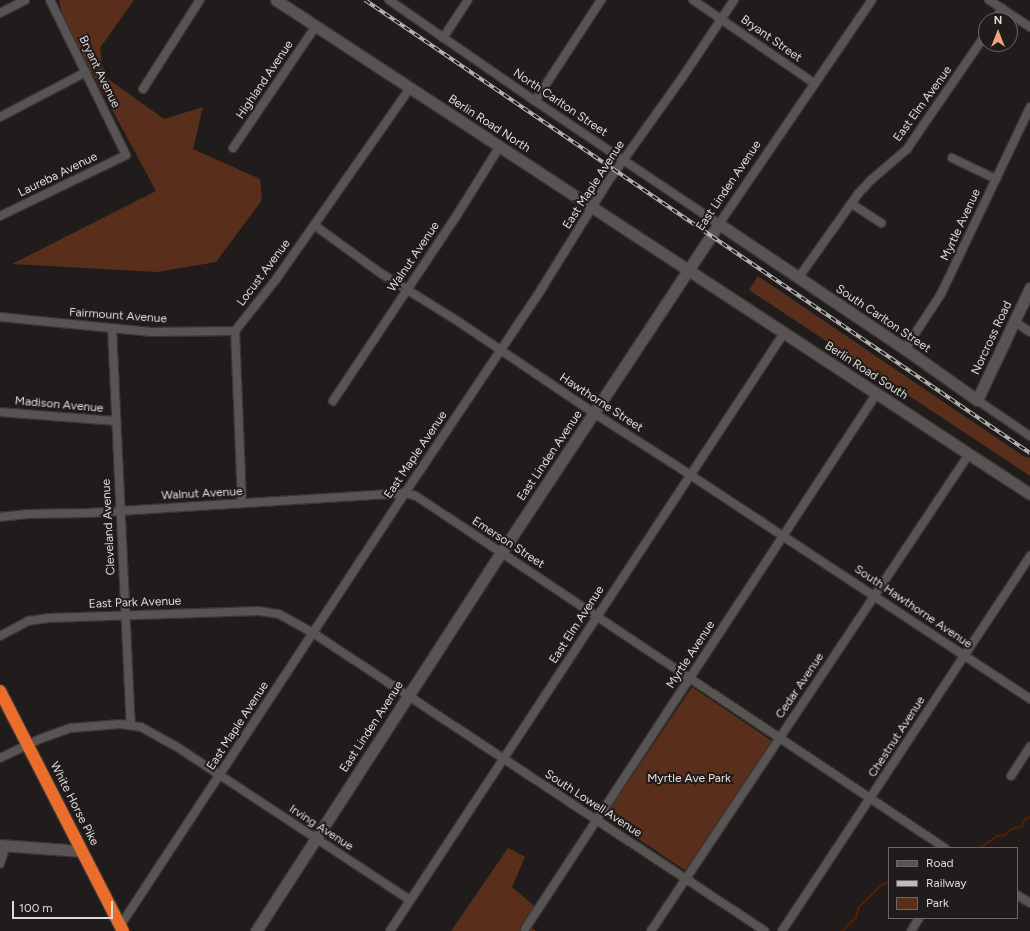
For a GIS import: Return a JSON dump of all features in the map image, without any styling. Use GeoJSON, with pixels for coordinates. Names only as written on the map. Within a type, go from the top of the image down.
{"type":"FeatureCollection","features":[{"type":"Feature","properties":{"kind":"highway","name":"White Horse Pike"},"geometry":{"type":"LineString","coordinates":[[0,691],[121,928]]}},
{"type":"Feature","properties":{"kind":"street"},"geometry":{"type":"LineString","coordinates":[[0,14],[25,0]]}},
{"type":"Feature","properties":{"kind":"street","name":"Bryant Avenue"},"geometry":{"type":"LineString","coordinates":[[50,0],[126,155]]}},
{"type":"Feature","properties":{"kind":"street"},"geometry":{"type":"LineString","coordinates":[[143,89],[200,0]]}},
{"type":"Feature","properties":{"kind":"street","name":"Berlin Road North"},"geometry":{"type":"LineString","coordinates":[[276,0],[688,270]]}},
{"type":"Feature","properties":{"kind":"street","name":"North Carlton Street"},"geometry":{"type":"LineString","coordinates":[[389,0],[534,100],[719,224]]}},
{"type":"Feature","properties":{"kind":"street"},"geometry":{"type":"LineString","coordinates":[[443,38],[468,0]]}},
{"type":"Feature","properties":{"kind":"street"},"geometry":{"type":"LineString","coordinates":[[534,100],[601,0]]}},
{"type":"Feature","properties":{"kind":"street","name":"Bryant Street"},"geometry":{"type":"LineString","coordinates":[[693,0],[815,84]]}},
{"type":"Feature","properties":{"kind":"street","name":"East Maple Avenue"},"geometry":{"type":"LineString","coordinates":[[121,928],[313,633],[542,288],[624,160],[734,0]]}},
{"type":"Feature","properties":{"kind":"street","name":"East Linden Avenue"},"geometry":{"type":"LineString","coordinates":[[256,931],[408,695],[688,270],[872,0]]}},
{"type":"Feature","properties":{"kind":"street"},"geometry":{"type":"LineString","coordinates":[[989,0],[1030,27]]}},
{"type":"Feature","properties":{"kind":"street"},"geometry":{"type":"LineString","coordinates":[[999,12],[1002,8]]}},
{"type":"Feature","properties":{"kind":"street","name":"Highland Avenue"},"geometry":{"type":"LineString","coordinates":[[233,148],[316,26]]}},
{"type":"Feature","properties":{"kind":"street","name":"East Elm Avenue"},"geometry":{"type":"LineString","coordinates":[[799,277],[871,180],[907,149],[978,46]]}},
{"type":"Feature","properties":{"kind":"street"},"geometry":{"type":"LineString","coordinates":[[0,117],[86,72]]}},
{"type":"Feature","properties":{"kind":"street","name":"Locust Avenue"},"geometry":{"type":"LineString","coordinates":[[235,332],[277,278],[410,88]]}},
{"type":"Feature","properties":{"kind":"street","name":"Myrtle Avenue"},"geometry":{"type":"LineString","coordinates":[[905,349],[941,294],[1030,107]]}},
{"type":"Feature","properties":{"kind":"street","name":"Walnut Avenue"},"geometry":{"type":"LineString","coordinates":[[333,401],[457,214],[500,146]]}},
{"type":"Feature","properties":{"kind":"street","name":"Laureba Avenue"},"geometry":{"type":"LineString","coordinates":[[0,216],[126,155]]}},
{"type":"Feature","properties":{"kind":"street"},"geometry":{"type":"LineString","coordinates":[[952,158],[996,179]]}},
{"type":"Feature","properties":{"kind":"street"},"geometry":{"type":"LineString","coordinates":[[852,204],[881,223]]}},
{"type":"Feature","properties":{"kind":"street","name":"South Carlton Street"},"geometry":{"type":"LineString","coordinates":[[719,224],[905,349],[1030,436]]}},
{"type":"Feature","properties":{"kind":"street","name":"Hawthorne Street"},"geometry":{"type":"LineString","coordinates":[[314,225],[382,274],[459,322],[500,351],[783,536]]}},
{"type":"Feature","properties":{"kind":"street","name":"Berlin Road South"},"geometry":{"type":"LineString","coordinates":[[688,270],[1030,494]]}},
{"type":"Feature","properties":{"kind":"street","name":"Norcross Road"},"geometry":{"type":"LineString","coordinates":[[977,400],[1030,288]]}},
{"type":"Feature","properties":{"kind":"street","name":"Fairmount Avenue"},"geometry":{"type":"LineString","coordinates":[[0,318],[151,332],[235,332]]}},
{"type":"Feature","properties":{"kind":"street"},"geometry":{"type":"LineString","coordinates":[[1014,321],[1030,332]]}},
{"type":"Feature","properties":{"kind":"street","name":"Cleveland Avenue"},"geometry":{"type":"LineString","coordinates":[[112,328],[115,421],[121,510],[131,724]]}},
{"type":"Feature","properties":{"kind":"street"},"geometry":{"type":"LineString","coordinates":[[235,332],[242,503]]}},
{"type":"Feature","properties":{"kind":"street","name":"East Elm Avenue"},"geometry":{"type":"LineString","coordinates":[[390,931],[596,617],[692,476],[784,333]]}},
{"type":"Feature","properties":{"kind":"street","name":"Myrtle Avenue"},"geometry":{"type":"LineString","coordinates":[[525,929],[877,393]]}},
{"type":"Feature","properties":{"kind":"street","name":"Madison Avenue"},"geometry":{"type":"LineString","coordinates":[[0,412],[115,421]]}},
{"type":"Feature","properties":{"kind":"street","name":"Cedar Avenue"},"geometry":{"type":"LineString","coordinates":[[651,931],[969,454]]}},
{"type":"Feature","properties":{"kind":"street","name":"Walnut Avenue"},"geometry":{"type":"LineString","coordinates":[[0,517],[28,514],[405,494]]}},
{"type":"Feature","properties":{"kind":"street","name":"Emerson Street"},"geometry":{"type":"LineString","coordinates":[[405,494],[416,496],[944,847]]}},
{"type":"Feature","properties":{"kind":"street","name":"South Hawthorne Avenue"},"geometry":{"type":"LineString","coordinates":[[783,536],[1030,699]]}},
{"type":"Feature","properties":{"kind":"street","name":"Chestnut Avenue"},"geometry":{"type":"LineString","coordinates":[[782,931],[1030,556]]}},
{"type":"Feature","properties":{"kind":"street","name":"East Park Avenue"},"geometry":{"type":"LineString","coordinates":[[0,636],[28,621],[49,618],[259,611],[275,613]]}},
{"type":"Feature","properties":{"kind":"street","name":"South Lowell Avenue"},"geometry":{"type":"LineString","coordinates":[[275,613],[313,633],[765,931]]}},
{"type":"Feature","properties":{"kind":"street"},"geometry":{"type":"LineString","coordinates":[[0,758],[55,732],[99,724],[131,724]]}},
{"type":"Feature","properties":{"kind":"street","name":"Irving Avenue"},"geometry":{"type":"LineString","coordinates":[[131,724],[152,732],[410,900]]}},
{"type":"Feature","properties":{"kind":"street"},"geometry":{"type":"LineString","coordinates":[[1011,776],[1030,747]]}},
{"type":"Feature","properties":{"kind":"street"},"geometry":{"type":"LineString","coordinates":[[0,864],[3,845],[82,851]]}},
{"type":"Feature","properties":{"kind":"street"},"geometry":{"type":"LineString","coordinates":[[1018,896],[1030,903]]}},
{"type":"Feature","properties":{"kind":"street"},"geometry":{"type":"LineString","coordinates":[[911,931],[918,919]]}},
{"type":"Feature","properties":{"kind":"green space"},"geometry":{"type":"Polygon","coordinates":[[[59,0],[134,0],[100,48],[104,76],[164,119],[203,107],[193,149],[260,179],[262,200],[216,262],[158,272],[12,264],[156,191],[63,19],[59,0]]]}},
{"type":"Feature","properties":{"kind":"green space"},"geometry":{"type":"Polygon","coordinates":[[[758,276],[1023,456],[1030,458],[1030,476],[749,290],[758,276]]]}},
{"type":"Feature","properties":{"kind":"green space","name":"Myrtle Ave Park"},"geometry":{"type":"Polygon","coordinates":[[[692,687],[772,741],[685,871],[605,816],[692,687]]]}},
{"type":"Feature","properties":{"kind":"green space"},"geometry":{"type":"Polygon","coordinates":[[[508,848],[525,857],[512,887],[539,910],[530,927],[536,931],[451,931],[508,848]]]}},
{"type":"Feature","properties":{"kind":"waterway"},"geometry":{"type":"LineString","coordinates":[[981,847],[997,836],[1005,835],[1012,829],[1021,827],[1025,819],[1030,817]]}},
{"type":"Feature","properties":{"kind":"waterway"},"geometry":{"type":"LineString","coordinates":[[842,931],[856,918],[859,907],[882,885],[888,882]]}},
{"type":"Feature","properties":{"kind":"railway"},"geometry":{"type":"LineString","coordinates":[[365,0],[1030,453]]}}]}
